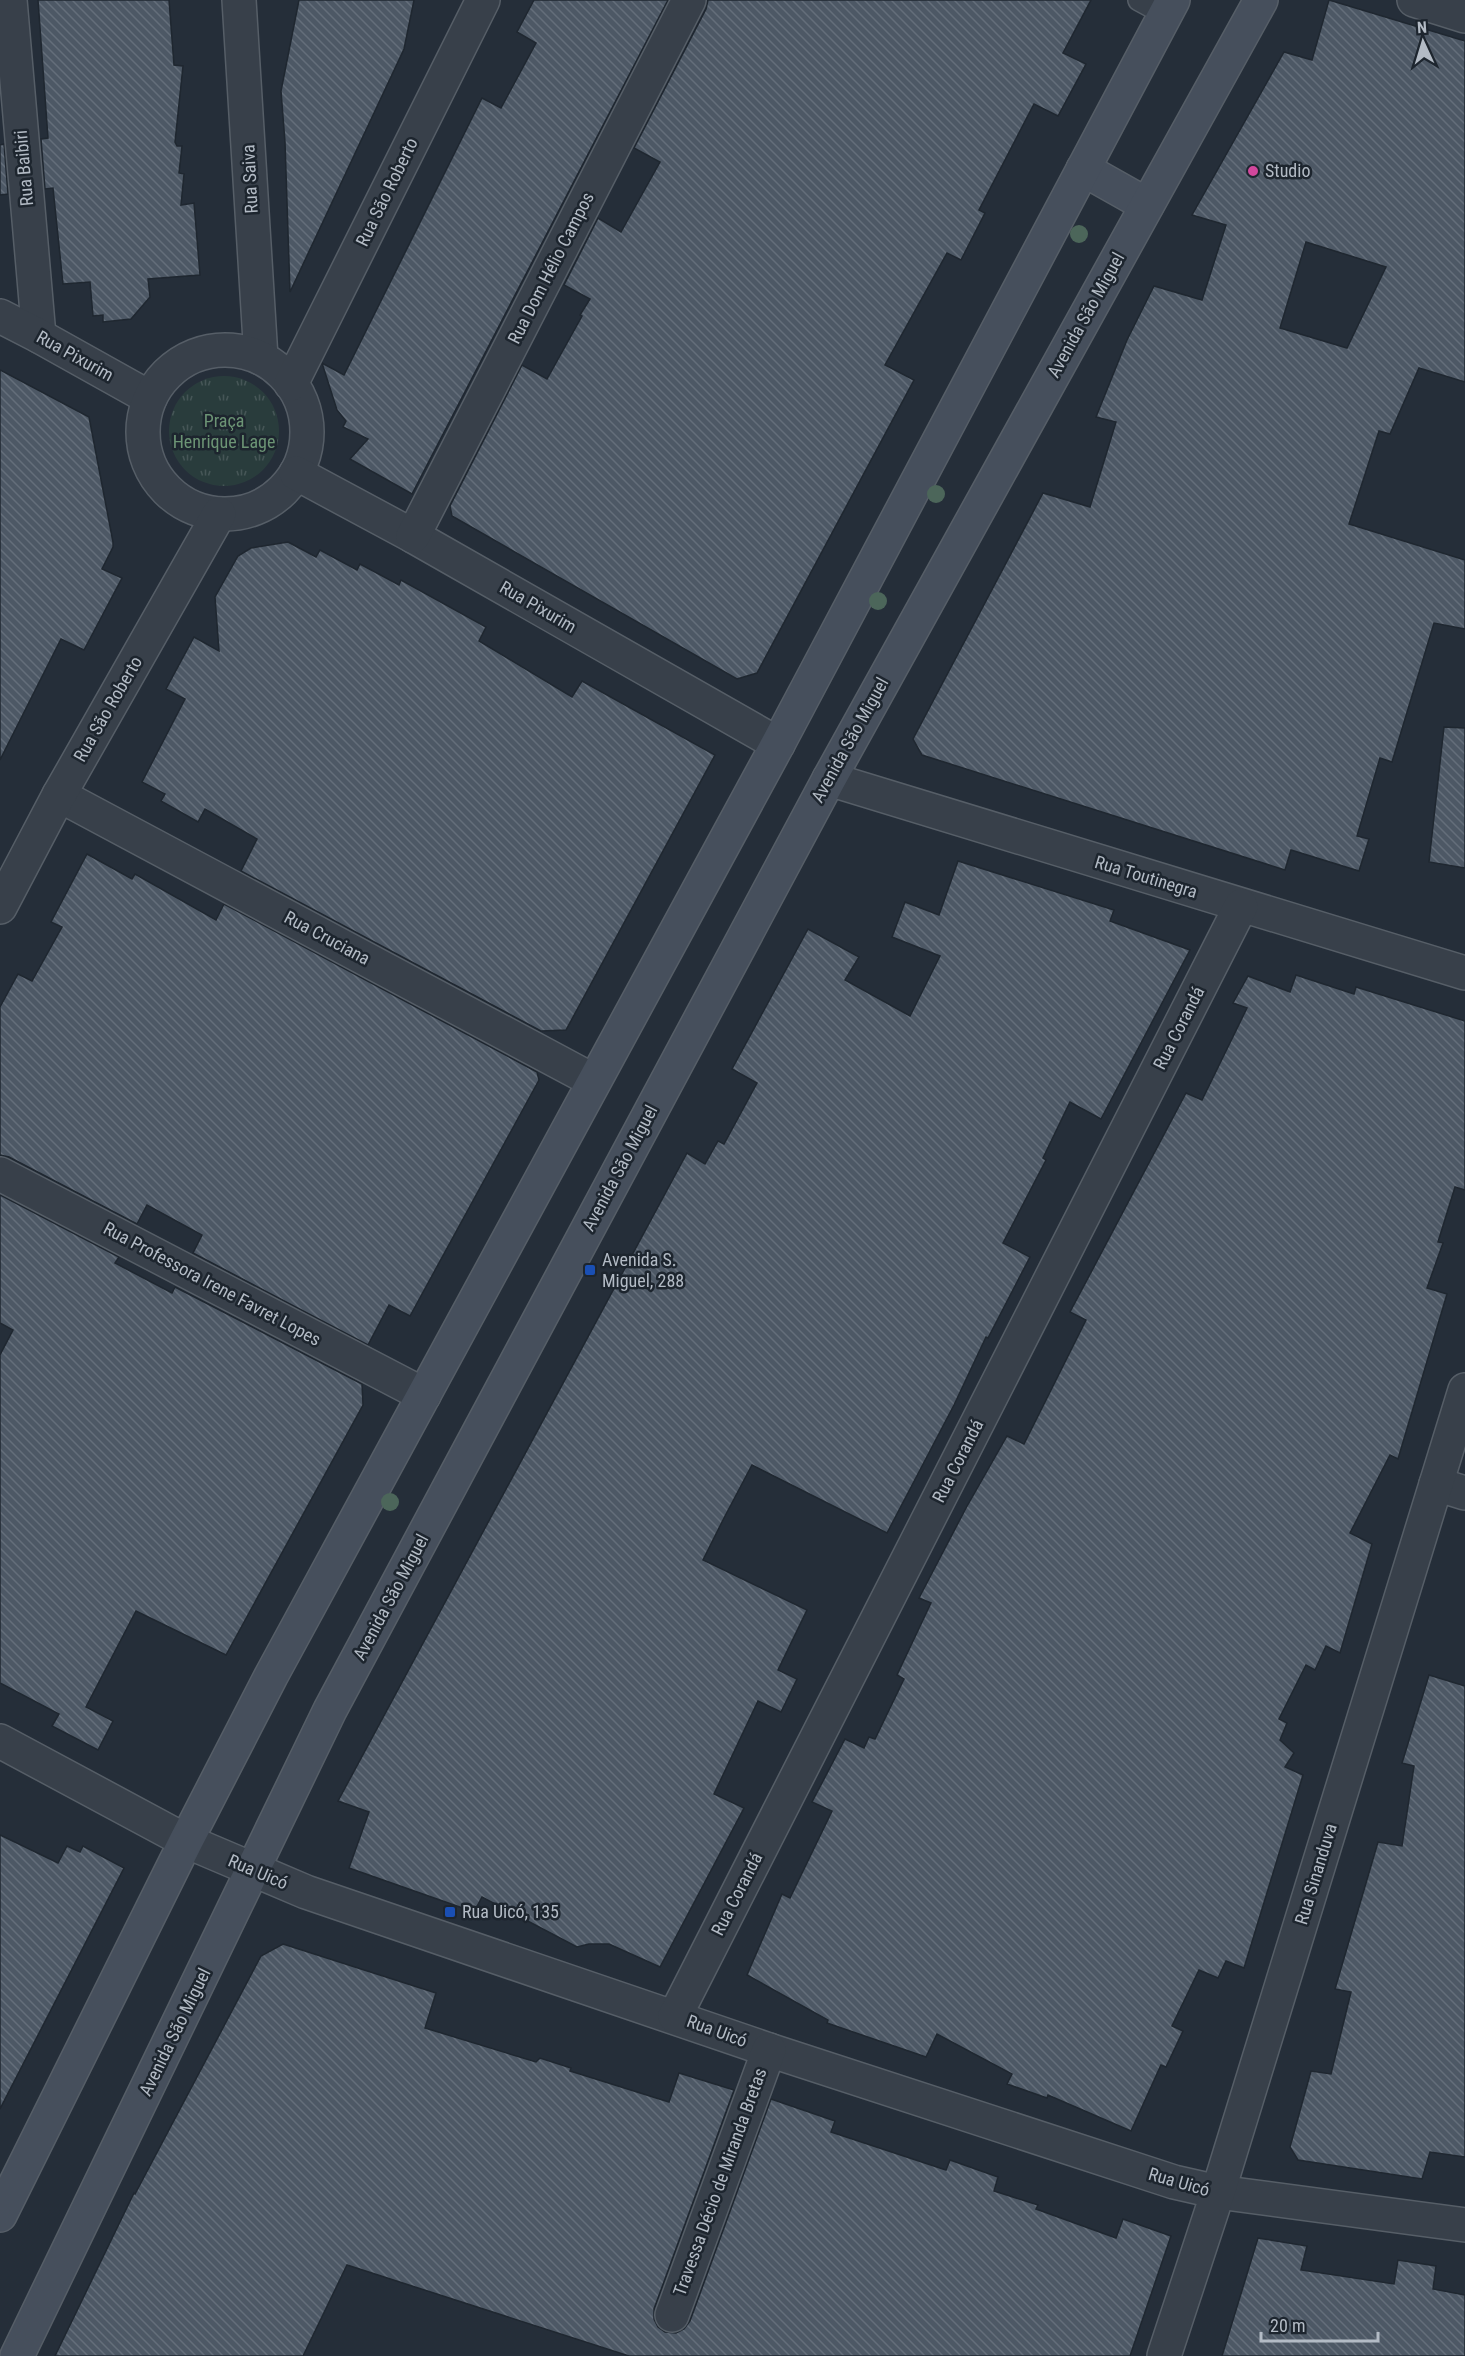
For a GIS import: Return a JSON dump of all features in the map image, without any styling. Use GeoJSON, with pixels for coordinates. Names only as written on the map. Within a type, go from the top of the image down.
{"type":"FeatureCollection","features":[{"type":"Feature","properties":{"kind":"main road","name":"Avenida São Miguel"},"geometry":{"type":"LineString","coordinates":[[17,2356],[330,1710],[829,779],[1261,0]]}},
{"type":"Feature","properties":{"kind":"main road"},"geometry":{"type":"LineString","coordinates":[[0,2215],[186,1841],[271,1676],[778,744],[1083,169],[1159,5]]}},
{"type":"Feature","properties":{"kind":"main road"},"geometry":{"type":"LineString","coordinates":[[1083,169],[1147,205]]}},
{"type":"Feature","properties":{"kind":"street","name":"Rua Baibiri"},"geometry":{"type":"LineString","coordinates":[[10,0],[39,336]]}},
{"type":"Feature","properties":{"kind":"street","name":"Rua Saiva"},"geometry":{"type":"LineString","coordinates":[[239,0],[261,358]]}},
{"type":"Feature","properties":{"kind":"street","name":"Rua São Roberto"},"geometry":{"type":"LineString","coordinates":[[291,384],[483,0]]}},
{"type":"Feature","properties":{"kind":"street","name":"Rua Dom Hélio Campos"},"geometry":{"type":"LineString","coordinates":[[413,536],[689,0]]}},
{"type":"Feature","properties":{"kind":"street"},"geometry":{"type":"LineString","coordinates":[[1414,0],[1465,16]]}},
{"type":"Feature","properties":{"kind":"street","name":"Rua Pixurim"},"geometry":{"type":"LineString","coordinates":[[0,316],[150,398]]}},
{"type":"Feature","properties":{"kind":"street"},"geometry":{"type":"LineString","coordinates":[[236,350],[261,358],[278,369],[291,384],[302,404],[307,428],[305,451],[296,473],[282,491],[264,505],[242,512],[219,514],[193,508],[171,494],[154,474],[144,449],[143,423],[150,398],[165,376],[185,360],[210,352],[236,350]]}},
{"type":"Feature","properties":{"kind":"street","name":"Rua Pixurim"},"geometry":{"type":"LineString","coordinates":[[296,473],[413,536],[778,744]]}},
{"type":"Feature","properties":{"kind":"street","name":"Rua São Roberto"},"geometry":{"type":"LineString","coordinates":[[0,907],[59,795],[219,514]]}},
{"type":"Feature","properties":{"kind":"street","name":"Rua Toutinegra"},"geometry":{"type":"LineString","coordinates":[[829,779],[1465,973]]}},
{"type":"Feature","properties":{"kind":"street","name":"Rua Cruciana"},"geometry":{"type":"LineString","coordinates":[[59,795],[594,1081]]}},
{"type":"Feature","properties":{"kind":"street","name":"Rua Corandá"},"geometry":{"type":"LineString","coordinates":[[675,2016],[1241,906]]}},
{"type":"Feature","properties":{"kind":"street","name":"Rua Professora Irene Favret Lopes"},"geometry":{"type":"LineString","coordinates":[[0,1174],[424,1395]]}},
{"type":"Feature","properties":{"kind":"street","name":"Rua Sinanduva"},"geometry":{"type":"LineString","coordinates":[[1164,2356],[1451,1489],[1465,1390]]}},
{"type":"Feature","properties":{"kind":"street","name":"Rua Uicó"},"geometry":{"type":"LineString","coordinates":[[0,1742],[186,1841],[253,1871],[306,1892],[769,2049],[1174,2182],[1218,2192],[1465,2225]]}},
{"type":"Feature","properties":{"kind":"street","name":"Travessa Décio de Miranda Bretas"},"geometry":{"type":"LineString","coordinates":[[672,2315],[769,2049]]}},
{"type":"Feature","properties":{"kind":"green space","name":"Praça Henrique Lage"},"geometry":{"type":"Polygon","coordinates":[[[224,376],[245,380],[263,392],[275,410],[279,431],[275,452],[263,470],[245,482],[224,486],[203,482],[185,470],[173,452],[169,431],[173,410],[185,392],[203,380],[224,376]]]}},
{"type":"Feature","properties":{"kind":"building"},"geometry":{"type":"Polygon","coordinates":[[[38,0],[169,0],[174,65],[183,66],[175,142],[177,146],[182,146],[179,173],[184,174],[181,205],[194,203],[200,275],[148,279],[150,297],[131,319],[103,322],[103,315],[93,316],[90,282],[63,284],[53,188],[45,189],[41,139],[48,138],[38,0]]]}},
{"type":"Feature","properties":{"kind":"building"},"geometry":{"type":"Polygon","coordinates":[[[299,0],[414,0],[404,49],[290,292],[281,91],[299,0]]]}},
{"type":"Feature","properties":{"kind":"building"},"geometry":{"type":"Polygon","coordinates":[[[534,0],[668,0],[412,494],[350,459],[368,439],[343,427],[346,421],[337,410],[322,363],[344,375],[482,98],[501,108],[536,43],[517,32],[534,0]]]}},
{"type":"Feature","properties":{"kind":"building"},"geometry":{"type":"Polygon","coordinates":[[[708,0],[1091,0],[1063,53],[1086,64],[1058,116],[1034,104],[979,210],[985,213],[961,260],[947,253],[885,365],[914,380],[757,673],[737,679],[452,516],[450,506],[522,365],[547,379],[582,316],[580,315],[590,299],[564,285],[598,218],[621,232],[660,162],[634,148],[706,9],[708,0]]]}},
{"type":"Feature","properties":{"kind":"building"},"geometry":{"type":"Polygon","coordinates":[[[1329,0],[1465,41],[1465,382],[1419,368],[1390,434],[1379,431],[1349,524],[1465,560],[1465,629],[1434,623],[1392,762],[1380,758],[1357,836],[1369,839],[1359,871],[1291,850],[1285,870],[922,755],[913,739],[1043,493],[1090,507],[1116,422],[1096,417],[1127,340],[1154,286],[1202,300],[1226,225],[1192,215],[1284,52],[1312,60],[1329,0]],[[1306,242],[1280,328],[1347,348],[1386,267],[1306,242]]]}},
{"type":"Feature","properties":{"kind":"building"},"geometry":{"type":"Polygon","coordinates":[[[4,144],[8,194],[0,195],[0,145],[4,144]]]}},
{"type":"Feature","properties":{"kind":"building"},"geometry":{"type":"Polygon","coordinates":[[[0,370],[89,417],[113,542],[113,547],[102,569],[122,578],[84,650],[61,639],[0,760],[0,370]]]}},
{"type":"Feature","properties":{"kind":"building"},"geometry":{"type":"Polygon","coordinates":[[[288,542],[316,557],[320,550],[357,570],[360,564],[399,585],[401,580],[486,627],[479,641],[572,697],[582,681],[715,755],[566,1030],[541,1031],[241,871],[257,839],[205,809],[198,822],[161,801],[165,794],[142,782],[185,699],[166,689],[194,637],[219,651],[215,597],[238,556],[251,548],[288,542]]]}},
{"type":"Feature","properties":{"kind":"building"},"geometry":{"type":"Polygon","coordinates":[[[1444,727],[1465,728],[1465,868],[1429,862],[1444,727]]]}},
{"type":"Feature","properties":{"kind":"building"},"geometry":{"type":"Polygon","coordinates":[[[87,854],[132,879],[135,874],[216,920],[224,904],[537,1072],[539,1080],[410,1316],[389,1305],[368,1345],[193,1253],[202,1235],[147,1205],[137,1224],[9,1157],[0,1155],[0,1007],[18,974],[32,981],[62,927],[51,922],[87,854]]]}},
{"type":"Feature","properties":{"kind":"building"},"geometry":{"type":"Polygon","coordinates":[[[958,861],[1114,910],[1110,921],[1190,950],[1101,1119],[1070,1102],[1043,1158],[1046,1160],[1003,1243],[1030,1257],[988,1338],[986,1337],[954,1405],[887,1533],[752,1465],[724,1518],[703,1560],[807,1610],[778,1670],[797,1679],[781,1712],[758,1701],[714,1794],[744,1808],[660,1967],[609,1944],[589,1944],[577,1947],[482,1897],[474,1912],[349,1868],[369,1812],[338,1801],[687,1153],[705,1164],[718,1141],[724,1144],[757,1083],[732,1069],[808,929],[859,957],[845,980],[910,1016],[940,956],[892,937],[905,902],[939,915],[958,861]]]}},
{"type":"Feature","properties":{"kind":"building"},"geometry":{"type":"Polygon","coordinates":[[[1296,975],[1354,994],[1356,987],[1465,1021],[1465,1190],[1455,1187],[1438,1242],[1443,1243],[1427,1288],[1447,1294],[1398,1459],[1390,1455],[1350,1533],[1372,1544],[1340,1653],[1326,1646],[1315,1670],[1306,1665],[1279,1719],[1287,1723],[1280,1740],[1294,1753],[1285,1767],[1303,1775],[1244,1968],[1226,1961],[1218,1978],[1199,1970],[1172,2026],[1183,2031],[1166,2067],[1161,2065],[1131,2131],[1048,2095],[1047,2098],[1007,2084],[1012,2074],[937,2034],[926,2057],[827,2023],[828,2020],[747,1975],[782,1894],[790,1898],[832,1811],[812,1802],[845,1739],[864,1748],[869,1737],[875,1739],[904,1679],[897,1675],[931,1603],[919,1598],[1007,1436],[1024,1444],[1086,1320],[1070,1312],[1186,1093],[1202,1100],[1247,1008],[1233,1003],[1248,976],[1290,992],[1296,975]]]}},
{"type":"Feature","properties":{"kind":"building"},"geometry":{"type":"Polygon","coordinates":[[[0,1195],[119,1257],[115,1263],[172,1293],[175,1287],[362,1384],[363,1405],[226,1655],[136,1611],[86,1707],[113,1721],[98,1750],[52,1726],[59,1714],[0,1683],[0,1355],[13,1330],[0,1323],[0,1195]]]}},
{"type":"Feature","properties":{"kind":"building"},"geometry":{"type":"Polygon","coordinates":[[[1429,1675],[1465,1686],[1465,2157],[1430,2152],[1422,2179],[1298,2160],[1290,2147],[1311,2071],[1331,2074],[1351,1992],[1335,1989],[1378,1842],[1402,1846],[1414,1766],[1402,1763],[1429,1675]]]}},
{"type":"Feature","properties":{"kind":"building"},"geometry":{"type":"Polygon","coordinates":[[[0,1835],[58,1863],[67,1846],[80,1852],[83,1846],[124,1868],[0,2109],[0,1835]]]}},
{"type":"Feature","properties":{"kind":"building"},"geometry":{"type":"Polygon","coordinates":[[[283,1944],[436,1993],[425,2028],[536,2062],[540,2058],[571,2068],[570,2071],[669,2102],[679,2073],[734,2090],[654,2309],[654,2319],[658,2327],[665,2332],[676,2333],[684,2329],[690,2321],[771,2099],[835,2121],[831,2132],[946,2170],[950,2160],[998,2177],[994,2191],[1038,2205],[1036,2209],[1116,2238],[1123,2219],[1171,2236],[1130,2356],[629,2356],[347,2265],[303,2356],[55,2356],[134,2193],[261,1956],[283,1944]]]}},
{"type":"Feature","properties":{"kind":"building"},"geometry":{"type":"Polygon","coordinates":[[[1258,2238],[1307,2246],[1301,2270],[1394,2284],[1398,2260],[1436,2266],[1433,2289],[1465,2295],[1465,2356],[1222,2356],[1258,2238]]]}},
{"type":"Feature","properties":{"kind":"place","name":"Studio"},"geometry":{"type":"Point","coordinates":[1253,171]}},
{"type":"Feature","properties":{"kind":"place","name":"Avenida S. Miguel, 288"},"geometry":{"type":"Point","coordinates":[590,1270]}},
{"type":"Feature","properties":{"kind":"place","name":"Rua Uicó, 135"},"geometry":{"type":"Point","coordinates":[450,1912]}}]}
